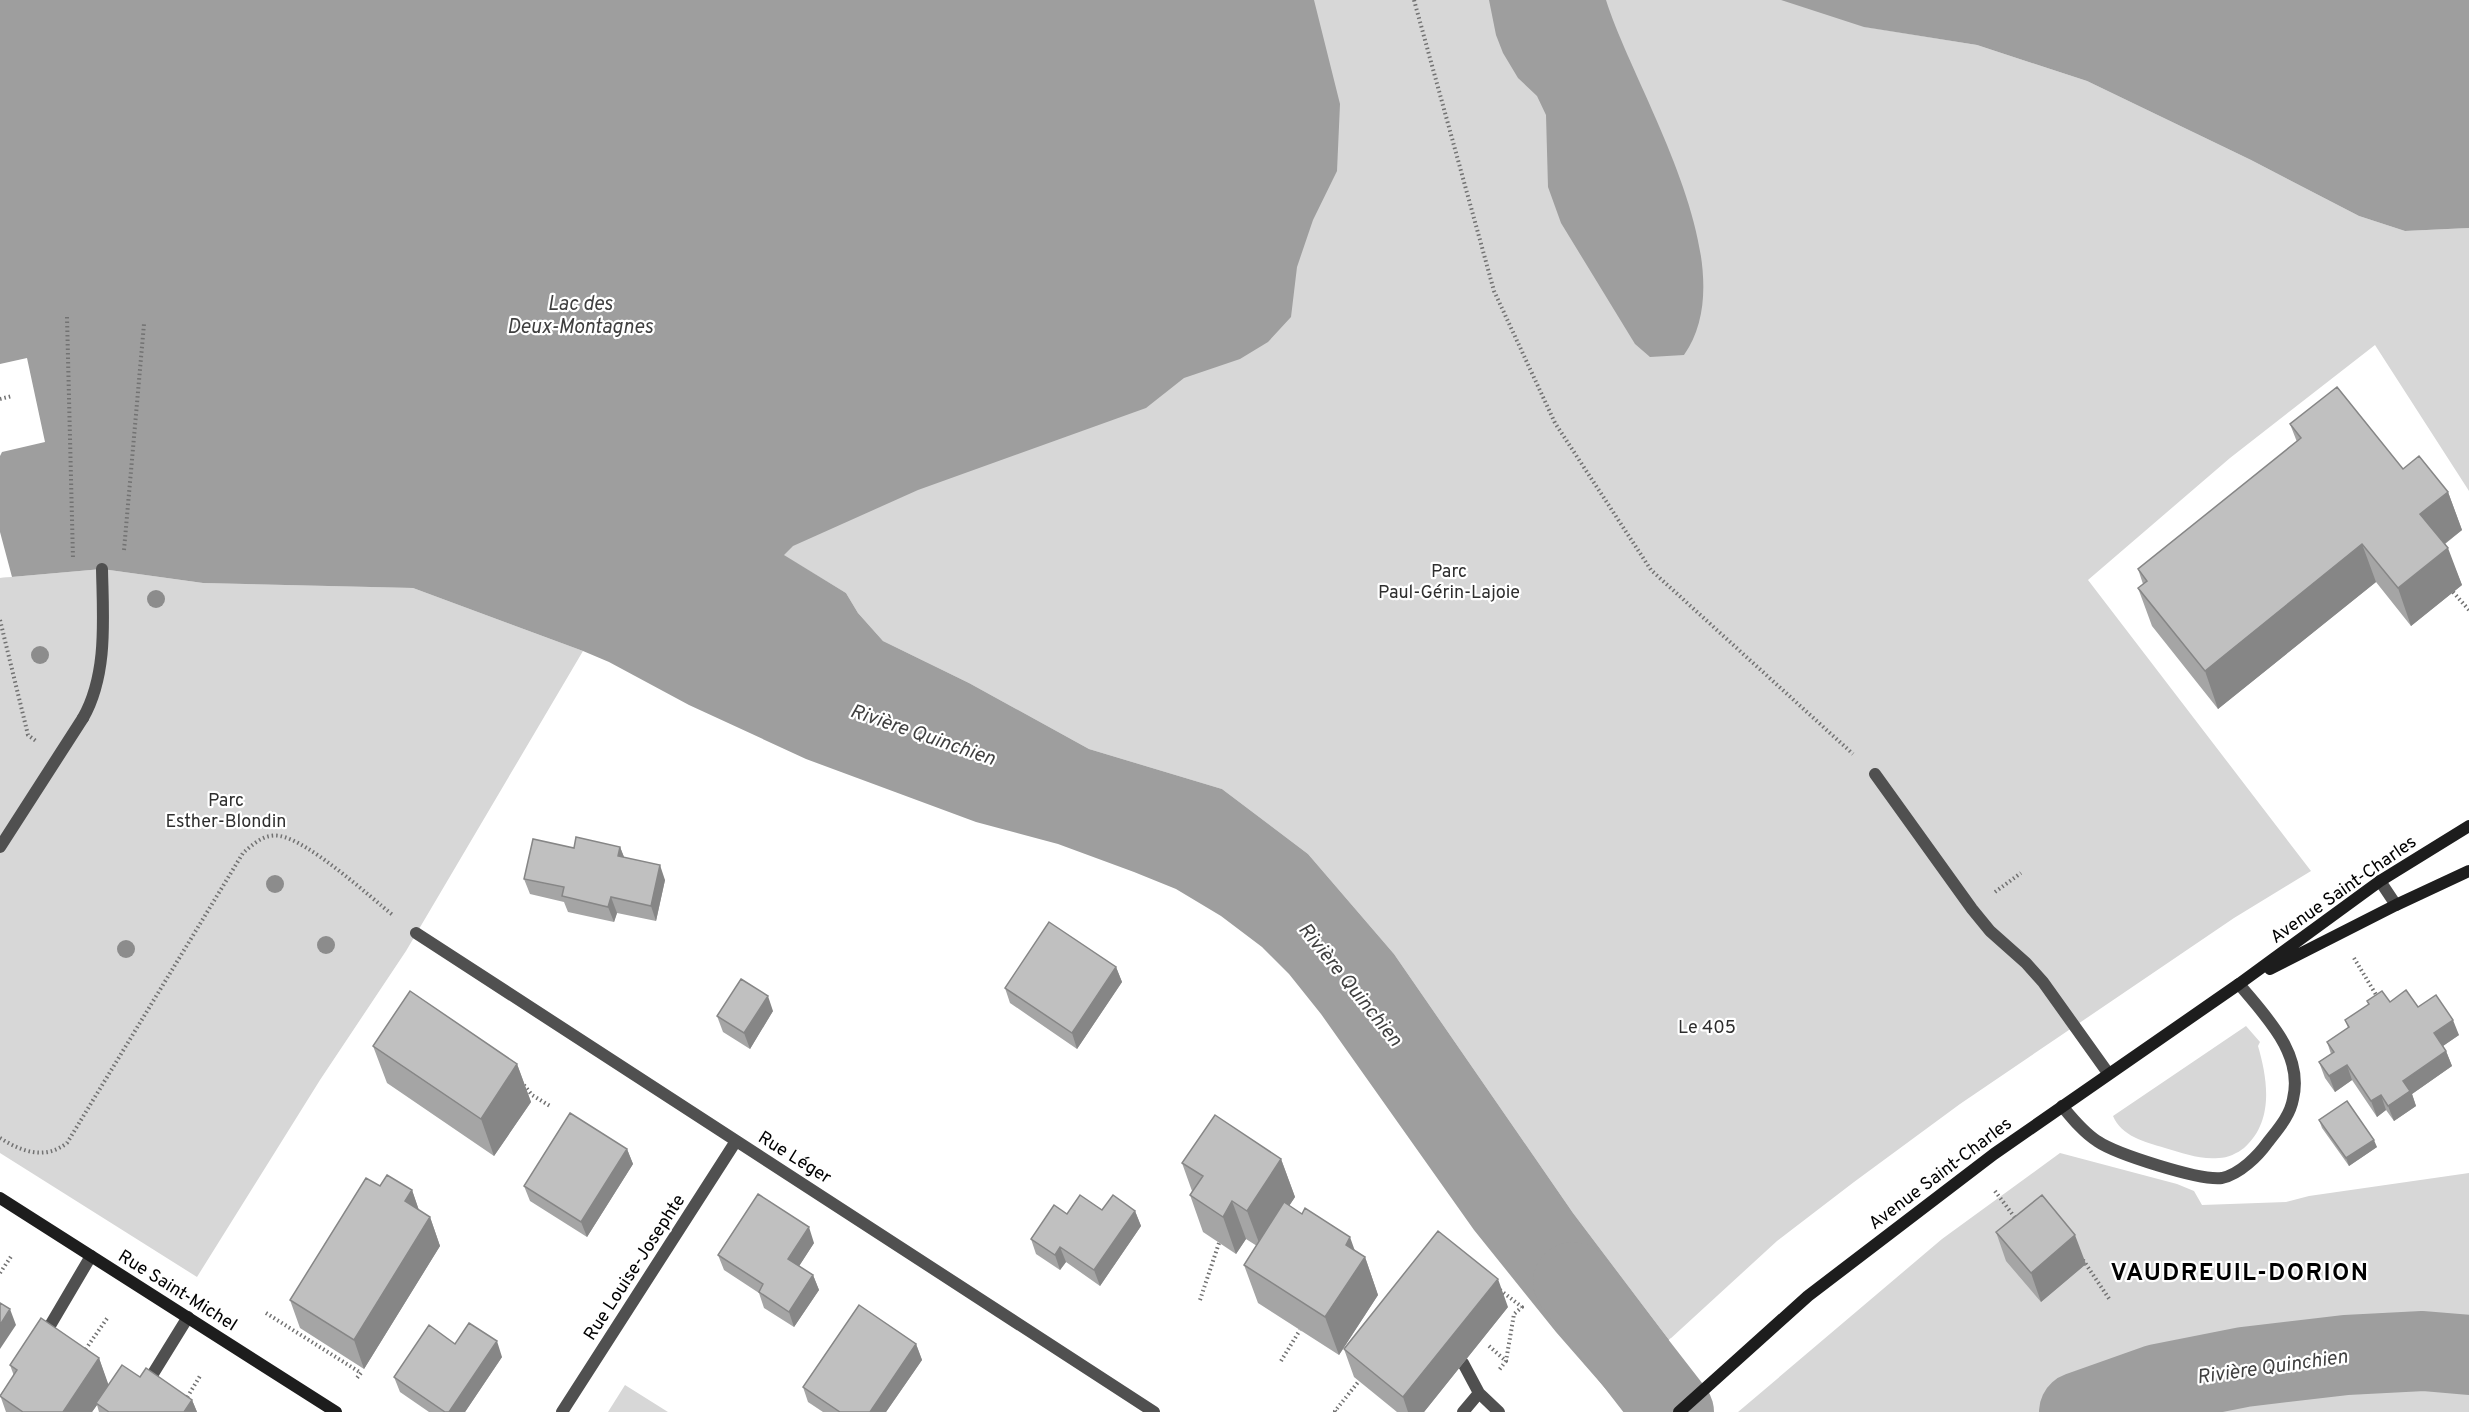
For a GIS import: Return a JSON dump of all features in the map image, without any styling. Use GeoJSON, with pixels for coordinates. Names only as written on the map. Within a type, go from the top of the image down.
{"type":"FeatureCollection","features":[{"type":"Feature","properties":{"kind":"main road","name":"Avenue Saint-Charles"},"geometry":{"type":"LineString","coordinates":[[1679,1412],[1808,1296],[1984,1161],[2239,984],[2380,881],[2469,826]]}},
{"type":"Feature","properties":{"kind":"main road","name":"Avenue Saint-Charles"},"geometry":{"type":"LineString","coordinates":[[2239,984],[2469,871]]}},
{"type":"Feature","properties":{"kind":"main road","name":"Rue Saint-Michel"},"geometry":{"type":"LineString","coordinates":[[0,1198],[336,1412]]}},
{"type":"Feature","properties":{"kind":"street"},"geometry":{"type":"LineString","coordinates":[[0,847],[93,701],[100,665],[103,623],[102,569]]}},
{"type":"Feature","properties":{"kind":"street"},"geometry":{"type":"LineString","coordinates":[[1875,774],[1972,909],[1990,932],[2026,963],[2043,982],[2108,1073]]}},
{"type":"Feature","properties":{"kind":"street"},"geometry":{"type":"LineString","coordinates":[[2380,881],[2396,905]]}},
{"type":"Feature","properties":{"kind":"street","name":"Rue Léger"},"geometry":{"type":"LineString","coordinates":[[416,933],[1154,1412]]}},
{"type":"Feature","properties":{"kind":"street"},"geometry":{"type":"LineString","coordinates":[[2062,1106],[2082,1130],[2097,1142],[2115,1150],[2174,1170],[2215,1179],[2226,1177],[2240,1170],[2265,1146],[2286,1118],[2294,1099],[2294,1083],[2291,1061],[2281,1036],[2239,984]]}},
{"type":"Feature","properties":{"kind":"street","name":"Rue Louise-Josephte"},"geometry":{"type":"LineString","coordinates":[[562,1412],[736,1141]]}},
{"type":"Feature","properties":{"kind":"street"},"geometry":{"type":"LineString","coordinates":[[48,1329],[91,1256]]}},
{"type":"Feature","properties":{"kind":"street"},"geometry":{"type":"LineString","coordinates":[[144,1389],[188,1317]]}},
{"type":"Feature","properties":{"kind":"street"},"geometry":{"type":"LineString","coordinates":[[1463,1363],[1479,1393],[1499,1412]]}},
{"type":"Feature","properties":{"kind":"street"},"geometry":{"type":"LineString","coordinates":[[1463,1412],[1479,1393]]}},
{"type":"Feature","properties":{"kind":"path"},"geometry":{"type":"LineString","coordinates":[[1414,0],[1494,291],[1555,423],[1651,570],[1875,774]]}},
{"type":"Feature","properties":{"kind":"path"},"geometry":{"type":"LineString","coordinates":[[67,317],[73,560]]}},
{"type":"Feature","properties":{"kind":"path"},"geometry":{"type":"LineString","coordinates":[[123,560],[144,324]]}},
{"type":"Feature","properties":{"kind":"path"},"geometry":{"type":"LineString","coordinates":[[0,399],[12,396]]}},
{"type":"Feature","properties":{"kind":"path"},"geometry":{"type":"LineString","coordinates":[[2453,592],[2469,610]]}},
{"type":"Feature","properties":{"kind":"path"},"geometry":{"type":"LineString","coordinates":[[0,620],[28,735]]}},
{"type":"Feature","properties":{"kind":"path"},"geometry":{"type":"LineString","coordinates":[[0,1138],[33,1153],[44,1154],[68,1143],[243,853],[254,843],[268,836],[279,835],[322,859],[416,933]]}},
{"type":"Feature","properties":{"kind":"path"},"geometry":{"type":"LineString","coordinates":[[2353,957],[2379,1000]]}},
{"type":"Feature","properties":{"kind":"path"},"geometry":{"type":"LineString","coordinates":[[517,1081],[532,1095],[550,1106]]}},
{"type":"Feature","properties":{"kind":"path"},"geometry":{"type":"LineString","coordinates":[[1995,1191],[2019,1224]]}},
{"type":"Feature","properties":{"kind":"path"},"geometry":{"type":"LineString","coordinates":[[1200,1300],[1219,1243]]}},
{"type":"Feature","properties":{"kind":"path"},"geometry":{"type":"LineString","coordinates":[[0,1273],[12,1255]]}},
{"type":"Feature","properties":{"kind":"path"},"geometry":{"type":"LineString","coordinates":[[2079,1256],[2110,1300]]}},
{"type":"Feature","properties":{"kind":"path"},"geometry":{"type":"LineString","coordinates":[[1496,1287],[1522,1307],[1514,1314],[1506,1361]]}},
{"type":"Feature","properties":{"kind":"path"},"geometry":{"type":"LineString","coordinates":[[266,1313],[328,1349],[361,1373],[357,1378]]}},
{"type":"Feature","properties":{"kind":"path"},"geometry":{"type":"LineString","coordinates":[[82,1354],[108,1317]]}},
{"type":"Feature","properties":{"kind":"path"},"geometry":{"type":"LineString","coordinates":[[1281,1361],[1300,1330]]}},
{"type":"Feature","properties":{"kind":"path"},"geometry":{"type":"LineString","coordinates":[[184,1403],[200,1376]]}},
{"type":"Feature","properties":{"kind":"path"},"geometry":{"type":"LineString","coordinates":[[1336,1412],[1335,1410],[1359,1381]]}},
{"type":"Feature","properties":{"kind":"green space"},"geometry":{"type":"Polygon","coordinates":[[[266,0],[1979,0],[1866,27],[1977,45],[2087,81],[2251,160],[2359,216],[2405,231],[2469,228],[2469,491],[2375,345],[2230,458],[2088,580],[2311,871],[2234,918],[1960,1104],[1777,1241],[1669,1340],[1573,1213],[1394,954],[1308,854],[1222,789],[1089,749],[969,683],[883,641],[858,613],[846,593],[783,555],[266,0]]]}},
{"type":"Feature","properties":{"kind":"green space","name":"Parc Esther-Blondin"},"geometry":{"type":"Polygon","coordinates":[[[102,569],[203,583],[413,588],[583,651],[406,951],[320,1080],[197,1277],[0,1153],[0,578],[102,569]]]}},
{"type":"Feature","properties":{"kind":"green space"},"geometry":{"type":"Polygon","coordinates":[[[2246,1026],[2260,1042],[2258,1046],[2266,1086],[2266,1100],[2260,1126],[2254,1138],[2242,1150],[2222,1158],[2192,1156],[2142,1141],[2122,1129],[2117,1123],[2113,1116],[2246,1026]]]}},
{"type":"Feature","properties":{"kind":"green space"},"geometry":{"type":"Polygon","coordinates":[[[2060,1153],[2177,1184],[2194,1191],[2202,1205],[2286,1202],[2309,1196],[2469,1173],[2469,1412],[1738,1412],[1942,1239],[2060,1153]]]}},
{"type":"Feature","properties":{"kind":"green space"},"geometry":{"type":"Polygon","coordinates":[[[625,1385],[668,1412],[608,1412],[625,1385]]]}},
{"type":"Feature","properties":{"kind":"water","name":"Lac des Deux-Montagnes"},"geometry":{"type":"Polygon","coordinates":[[[0,0],[1314,0],[1340,104],[1337,171],[1313,220],[1297,267],[1291,317],[1268,342],[1240,359],[1184,378],[1146,408],[918,490],[793,546],[784,555],[846,593],[858,613],[883,641],[969,683],[1089,749],[1222,789],[1308,854],[1394,954],[1573,1213],[1669,1340],[1611,1395],[1556,1332],[1474,1230],[1321,1014],[1289,974],[1262,947],[1221,916],[1176,889],[1058,844],[976,822],[806,759],[689,705],[609,662],[413,588],[203,583],[102,569],[0,578],[0,0]]]}},
{"type":"Feature","properties":{"kind":"water"},"geometry":{"type":"Polygon","coordinates":[[[1489,0],[1606,0],[1680,178],[1695,227],[1703,274],[1700,317],[1684,355],[1650,357],[1635,344],[1561,223],[1548,187],[1546,115],[1537,96],[1518,78],[1503,53],[1496,35],[1489,0]]]}},
{"type":"Feature","properties":{"kind":"water"},"geometry":{"type":"Polygon","coordinates":[[[1781,0],[2469,0],[2469,228],[2405,231],[2359,216],[2251,160],[2087,81],[1977,45],[1864,27],[1781,0]]]}},
{"type":"Feature","properties":{"kind":"pier"},"geometry":{"type":"Polygon","coordinates":[[[27,358],[45,442],[2,452],[0,456],[0,364],[27,358]]]}},
{"type":"Feature","properties":{"kind":"pier"},"geometry":{"type":"Polygon","coordinates":[[[0,532],[12,577],[0,578],[0,532]]]}},
{"type":"Feature","properties":{"kind":"pier"},"geometry":{"type":"Polygon","coordinates":[[[1671,1338],[1671,1342],[1613,1397],[1609,1397],[1671,1338]]]}},
{"type":"Feature","properties":{"kind":"building"},"geometry":{"type":"Polygon","coordinates":[[[2337,387],[2403,469],[2419,456],[2448,492],[2420,514],[2448,548],[2398,588],[2362,544],[2205,671],[2138,588],[2147,581],[2138,569],[2301,438],[2290,424],[2337,387]]]}},
{"type":"Feature","properties":{"kind":"building"},"geometry":{"type":"Polygon","coordinates":[[[576,837],[620,847],[618,856],[660,865],[651,906],[611,897],[608,907],[562,896],[564,887],[524,879],[533,839],[574,848],[576,837]]]}},
{"type":"Feature","properties":{"kind":"building"},"geometry":{"type":"Polygon","coordinates":[[[1049,922],[1116,967],[1072,1033],[1005,988],[1049,922]]]}},
{"type":"Feature","properties":{"kind":"building"},"geometry":{"type":"Polygon","coordinates":[[[741,979],[768,996],[744,1033],[717,1016],[741,979]]]}},
{"type":"Feature","properties":{"kind":"building"},"geometry":{"type":"Polygon","coordinates":[[[2406,990],[2418,1007],[2436,995],[2453,1020],[2434,1033],[2446,1051],[2403,1081],[2410,1091],[2388,1106],[2381,1095],[2371,1101],[2347,1065],[2329,1076],[2319,1062],[2334,1052],[2327,1042],[2349,1027],[2345,1020],[2369,1004],[2367,1001],[2382,991],[2390,1002],[2406,990]]]}},
{"type":"Feature","properties":{"kind":"building"},"geometry":{"type":"Polygon","coordinates":[[[410,991],[517,1064],[481,1119],[373,1046],[410,991]]]}},
{"type":"Feature","properties":{"kind":"building"},"geometry":{"type":"Polygon","coordinates":[[[2347,1101],[2374,1140],[2346,1158],[2319,1120],[2347,1101]]]}},
{"type":"Feature","properties":{"kind":"building"},"geometry":{"type":"Polygon","coordinates":[[[570,1113],[627,1149],[581,1222],[524,1186],[570,1113]]]}},
{"type":"Feature","properties":{"kind":"building"},"geometry":{"type":"Polygon","coordinates":[[[1215,1115],[1281,1159],[1247,1211],[1232,1201],[1223,1217],[1190,1195],[1203,1176],[1182,1163],[1215,1115]]]}},
{"type":"Feature","properties":{"kind":"building"},"geometry":{"type":"Polygon","coordinates":[[[387,1175],[412,1190],[405,1201],[430,1217],[354,1340],[290,1300],[366,1178],[380,1186],[387,1175]]]}},
{"type":"Feature","properties":{"kind":"building"},"geometry":{"type":"Polygon","coordinates":[[[758,1194],[809,1227],[788,1259],[813,1275],[789,1312],[759,1292],[763,1284],[718,1255],[758,1194]]]}},
{"type":"Feature","properties":{"kind":"building"},"geometry":{"type":"Polygon","coordinates":[[[1080,1195],[1102,1210],[1113,1195],[1135,1211],[1094,1270],[1060,1247],[1055,1255],[1031,1239],[1054,1205],[1067,1214],[1080,1195]]]}},
{"type":"Feature","properties":{"kind":"building"},"geometry":{"type":"Polygon","coordinates":[[[2042,1195],[2075,1235],[2031,1273],[1996,1232],[2042,1195]]]}},
{"type":"Feature","properties":{"kind":"building"},"geometry":{"type":"Polygon","coordinates":[[[1284,1202],[1302,1214],[1305,1208],[1350,1237],[1346,1245],[1365,1257],[1325,1317],[1244,1265],[1284,1202]]]}},
{"type":"Feature","properties":{"kind":"building"},"geometry":{"type":"Polygon","coordinates":[[[1438,1231],[1498,1279],[1403,1397],[1344,1349],[1438,1231]]]}},
{"type":"Feature","properties":{"kind":"building"},"geometry":{"type":"Polygon","coordinates":[[[0,1303],[10,1309],[0,1325],[0,1303]]]}},
{"type":"Feature","properties":{"kind":"building"},"geometry":{"type":"Polygon","coordinates":[[[859,1305],[916,1344],[870,1412],[840,1412],[803,1387],[859,1305]]]}},
{"type":"Feature","properties":{"kind":"building"},"geometry":{"type":"Polygon","coordinates":[[[41,1318],[99,1358],[63,1412],[23,1412],[0,1396],[17,1370],[10,1365],[41,1318]]]}},
{"type":"Feature","properties":{"kind":"building"},"geometry":{"type":"Polygon","coordinates":[[[469,1323],[497,1341],[449,1412],[445,1412],[394,1377],[429,1325],[455,1344],[469,1323]]]}},
{"type":"Feature","properties":{"kind":"building"},"geometry":{"type":"Polygon","coordinates":[[[122,1365],[140,1377],[146,1368],[192,1400],[184,1412],[109,1412],[96,1403],[122,1365]]]}},
{"type":"Feature","properties":{"kind":"waterway","name":"Rivière Quinchien"},"geometry":{"type":"LineString","coordinates":[[1573,1282],[1674,1412]]}},
{"type":"Feature","properties":{"kind":"waterway","name":"Rivière Quinchien"},"geometry":{"type":"LineString","coordinates":[[2079,1412],[2158,1384],[2244,1367],[2346,1355],[2423,1351],[2469,1355]]}},
{"type":"Feature","properties":{"kind":"district","name":"VAUDREUIL-DORION"},"geometry":{"type":"Point","coordinates":[2240,1272]}},
{"type":"Feature","properties":{"kind":"park label","name":"Parc Paul-Gérin-Lajoie"},"geometry":{"type":"Point","coordinates":[1449,581]}},
{"type":"Feature","properties":{"kind":"park label","name":"Le 405"},"geometry":{"type":"Point","coordinates":[1707,1027]}}]}
